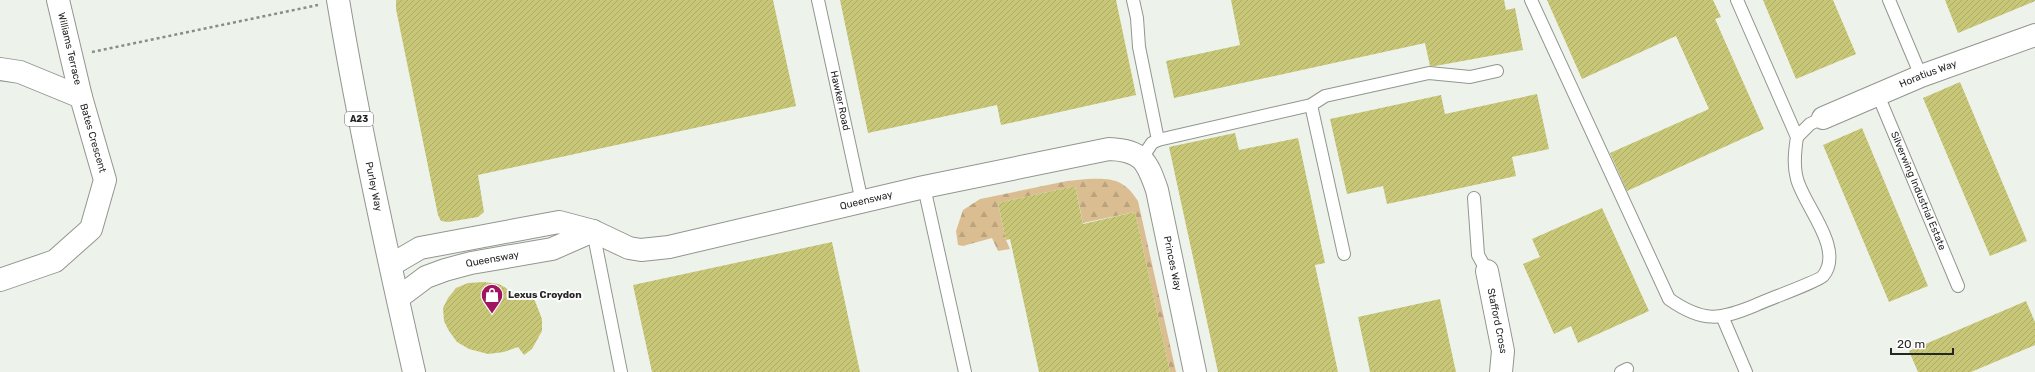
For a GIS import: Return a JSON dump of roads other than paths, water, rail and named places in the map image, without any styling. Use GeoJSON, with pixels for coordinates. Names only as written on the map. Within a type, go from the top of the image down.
{"type":"FeatureCollection","features":[{"type":"Feature","properties":{"kind":"main road","name":"Williams Terrace"},"geometry":{"type":"LineString","coordinates":[[58,0],[81,97]]}},
{"type":"Feature","properties":{"kind":"main road","name":"Purley Way"},"geometry":{"type":"LineString","coordinates":[[338,1],[374,195],[414,372]]}},
{"type":"Feature","properties":{"kind":"main road","name":"Horatius Way"},"geometry":{"type":"LineString","coordinates":[[1823,118],[1921,76],[2035,36]]}},
{"type":"Feature","properties":{"kind":"main road","name":"Bates Crescent"},"geometry":{"type":"LineString","coordinates":[[0,69],[20,72],[81,97],[105,180],[91,229],[54,261],[0,280]]}},
{"type":"Feature","properties":{"kind":"main road","name":"Queensway"},"geometry":{"type":"LineString","coordinates":[[391,265],[420,248],[559,222],[593,231],[628,248],[641,250],[684,244],[924,188],[1109,149],[1134,152],[1142,158]]}},
{"type":"Feature","properties":{"kind":"main road","name":"Princes Way"},"geometry":{"type":"LineString","coordinates":[[1142,158],[1149,168],[1157,190],[1195,372]]}},
{"type":"Feature","properties":{"kind":"main road","name":"Queensway"},"geometry":{"type":"LineString","coordinates":[[398,298],[426,277],[445,270],[472,263],[552,249],[593,231]]}},
{"type":"Feature","properties":{"kind":"main road","name":"Stafford Cross"},"geometry":{"type":"LineString","coordinates":[[1487,272],[1503,350],[1501,372]]}},
{"type":"Feature","properties":{"kind":"lane","name":"Hawker Road"},"geometry":{"type":"LineString","coordinates":[[818,0],[862,202]]}},
{"type":"Feature","properties":{"kind":"lane"},"geometry":{"type":"LineString","coordinates":[[1133,0],[1137,18],[1138,47],[1158,140]]}},
{"type":"Feature","properties":{"kind":"lane"},"geometry":{"type":"LineString","coordinates":[[1531,0],[1669,299],[1685,310],[1704,317],[1735,314],[1822,277],[1830,263],[1830,248],[1797,179],[1795,158],[1797,136],[1737,0]]}},
{"type":"Feature","properties":{"kind":"lane"},"geometry":{"type":"LineString","coordinates":[[1889,0],[1921,76]]}},
{"type":"Feature","properties":{"kind":"lane"},"geometry":{"type":"LineString","coordinates":[[1142,158],[1152,143],[1158,140],[1311,105],[1325,96],[1429,73],[1470,77],[1497,71]]}},
{"type":"Feature","properties":{"kind":"lane","name":"Silverwing Industrial Estate"},"geometry":{"type":"LineString","coordinates":[[1878,95],[1958,286]]}},
{"type":"Feature","properties":{"kind":"lane"},"geometry":{"type":"LineString","coordinates":[[1311,105],[1344,254]]}},
{"type":"Feature","properties":{"kind":"lane"},"geometry":{"type":"LineString","coordinates":[[1797,136],[1810,124],[1823,118]]}},
{"type":"Feature","properties":{"kind":"lane"},"geometry":{"type":"LineString","coordinates":[[924,188],[964,372]]}},
{"type":"Feature","properties":{"kind":"lane"},"geometry":{"type":"LineString","coordinates":[[1474,198],[1478,255],[1487,272]]}},
{"type":"Feature","properties":{"kind":"lane"},"geometry":{"type":"LineString","coordinates":[[593,231],[621,372]]}},
{"type":"Feature","properties":{"kind":"lane"},"geometry":{"type":"LineString","coordinates":[[1722,316],[1746,372]]}},
{"type":"Feature","properties":{"kind":"place","name":"Lexus Croydon"},"geometry":{"type":"Point","coordinates":[492,314]}}]}
